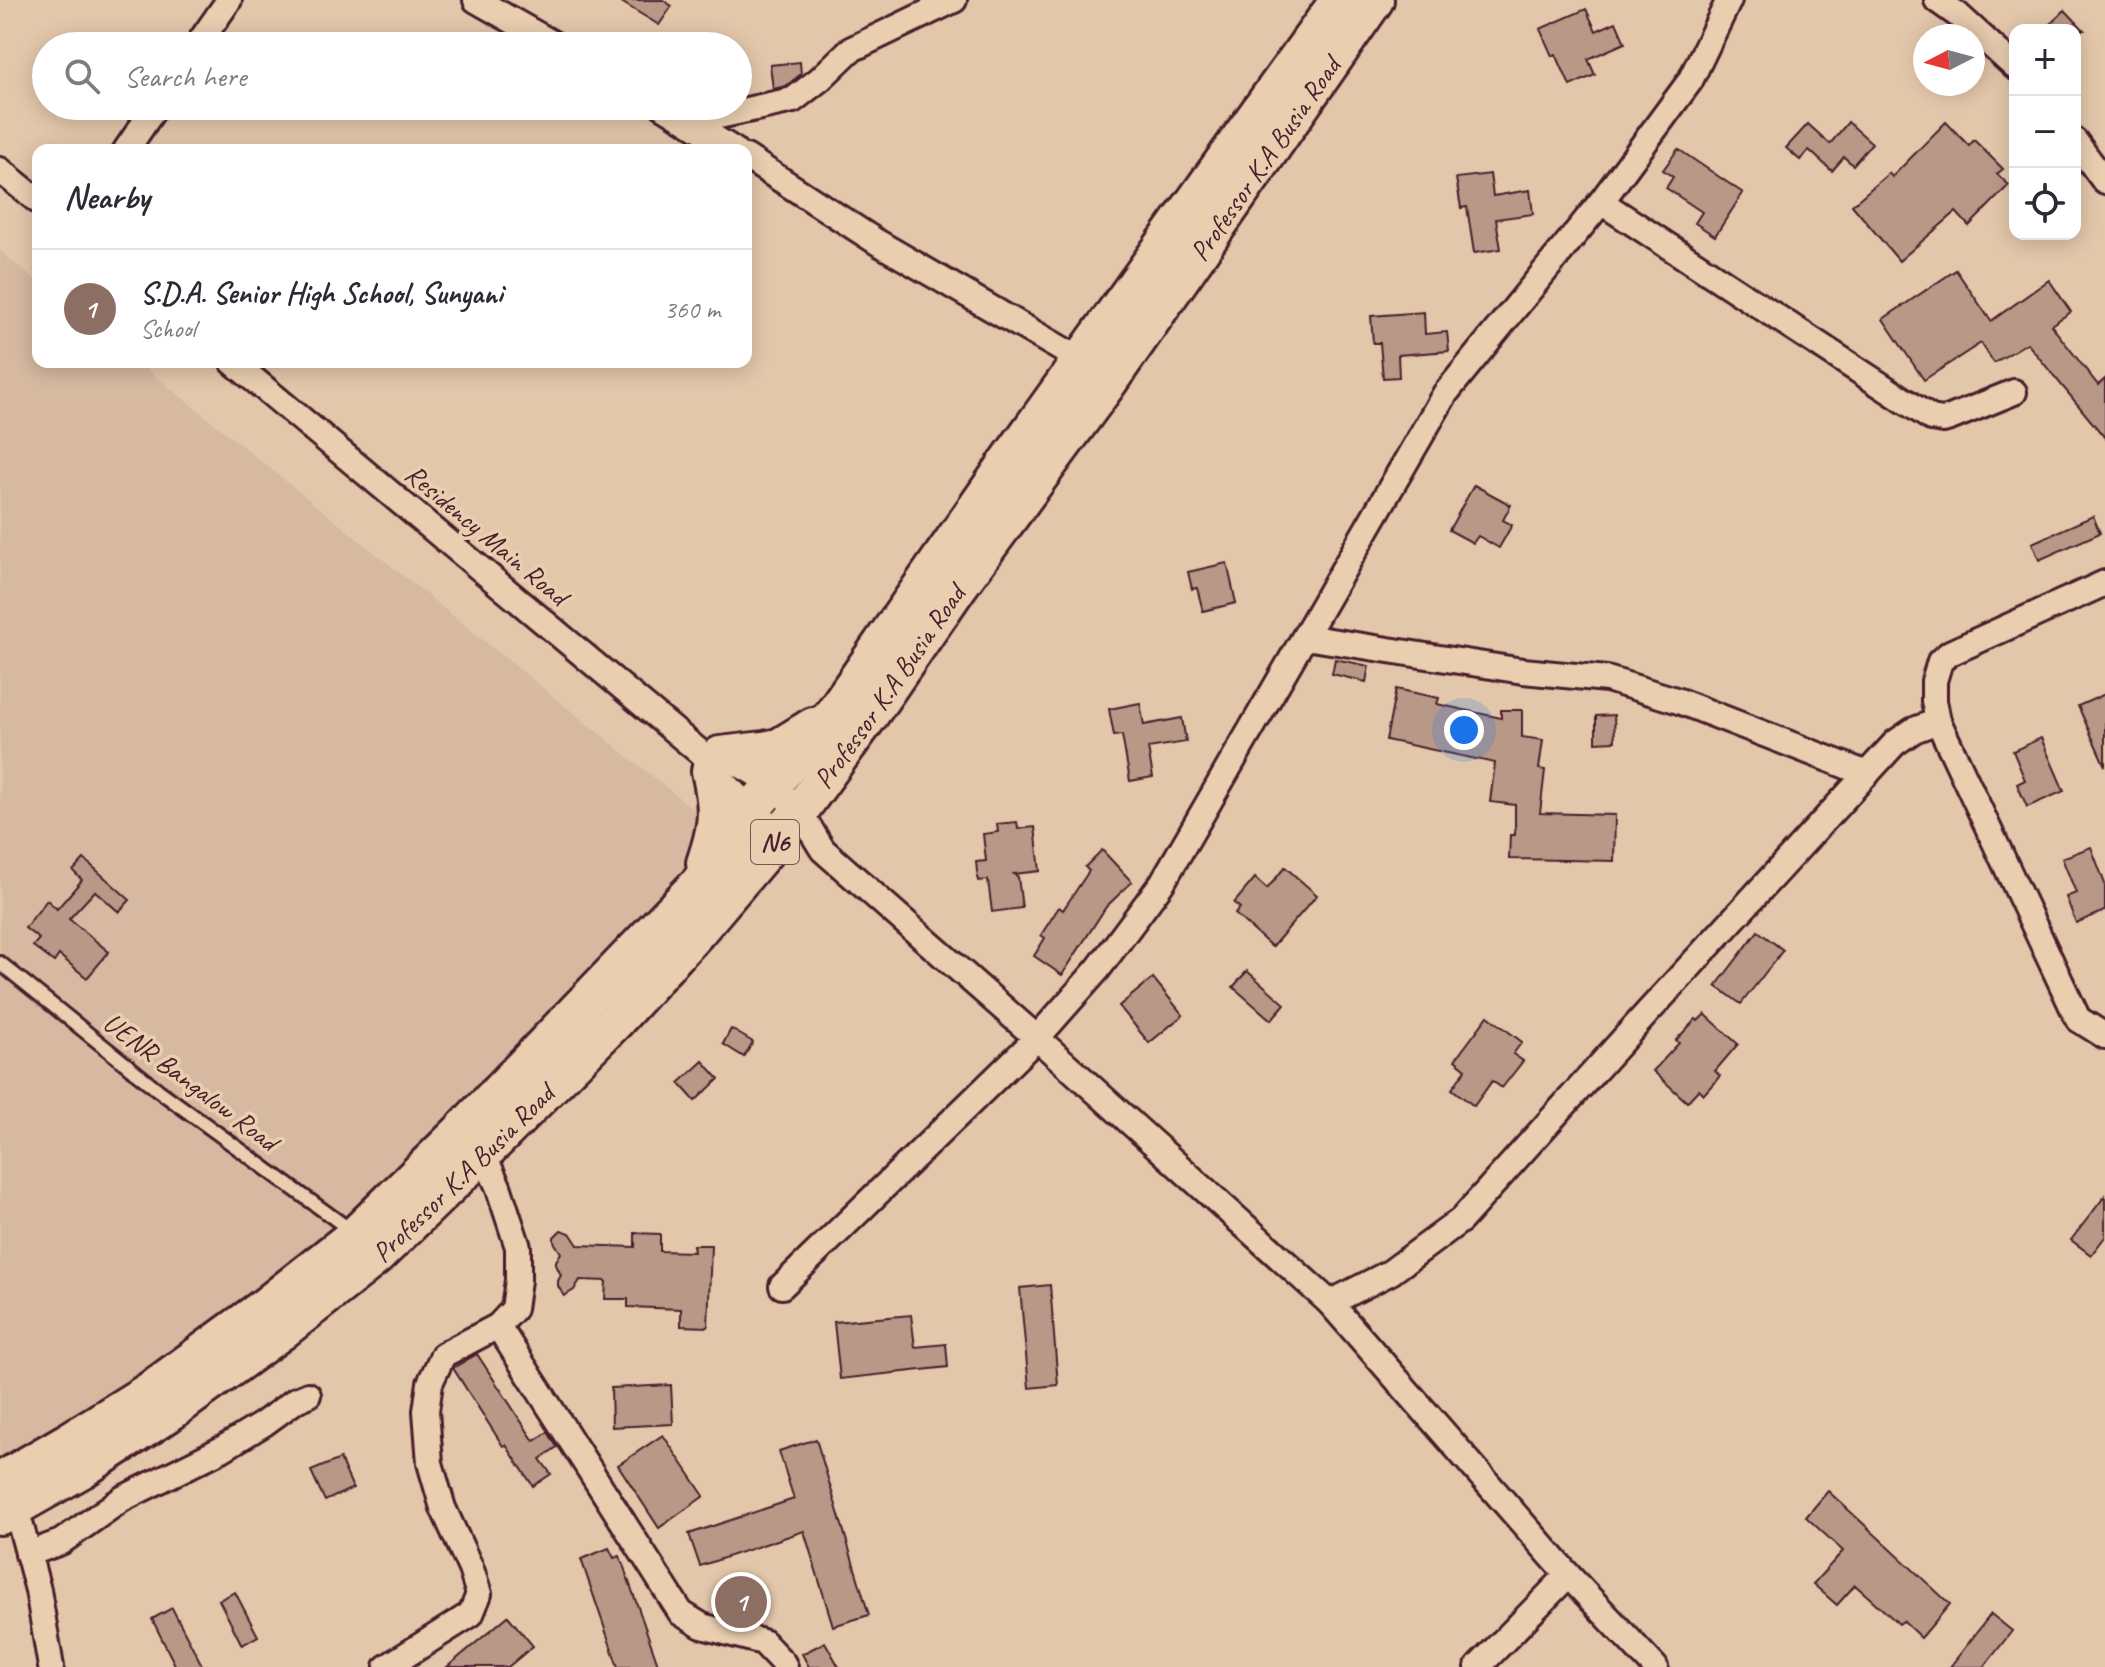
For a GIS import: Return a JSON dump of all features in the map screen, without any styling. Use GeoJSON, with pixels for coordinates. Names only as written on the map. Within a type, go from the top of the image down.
{"type":"FeatureCollection","features":[{"type":"Feature","properties":{"kind":"main road","name":"Professor K.A Busia Road"},"geometry":{"type":"LineString","coordinates":[[5,1502],[168,1414],[269,1342],[376,1257],[437,1177],[472,1142],[699,883],[762,796],[834,712],[1003,468],[1339,0]]}},
{"type":"Feature","properties":{"kind":"main road","name":"Professor K.A Busia Road"},"geometry":{"type":"LineString","coordinates":[[472,1142],[615,1022],[790,824],[1106,386],[1375,0]]}},
{"type":"Feature","properties":{"kind":"main road"},"geometry":{"type":"LineString","coordinates":[[699,883],[715,833],[717,816],[711,760],[779,747],[834,712]]}},
{"type":"Feature","properties":{"kind":"main road","name":"Professor K.A Busia Road"},"geometry":{"type":"LineString","coordinates":[[5,1502],[67,1442],[149,1391],[264,1307],[356,1234],[437,1177]]}},
{"type":"Feature","properties":{"kind":"street"},"geometry":{"type":"LineString","coordinates":[[207,32],[229,0]]}},
{"type":"Feature","properties":{"kind":"street"},"geometry":{"type":"LineString","coordinates":[[476,0],[532,32]]}},
{"type":"Feature","properties":{"kind":"street"},"geometry":{"type":"LineString","coordinates":[[752,109],[793,100],[850,50],[954,0]]}},
{"type":"Feature","properties":{"kind":"street"},"geometry":{"type":"LineString","coordinates":[[782,1286],[1037,1038],[1098,969],[1162,883],[1445,394],[1601,202],[1690,81],[1729,0]]}},
{"type":"Feature","properties":{"kind":"street"},"geometry":{"type":"LineString","coordinates":[[1937,0],[2009,62]]}},
{"type":"Feature","properties":{"kind":"street"},"geometry":{"type":"LineString","coordinates":[[130,144],[146,120]]}},
{"type":"Feature","properties":{"kind":"street"},"geometry":{"type":"LineString","coordinates":[[688,120],[725,144]]}},
{"type":"Feature","properties":{"kind":"street"},"geometry":{"type":"LineString","coordinates":[[691,122],[700,120]]}},
{"type":"Feature","properties":{"kind":"street"},"geometry":{"type":"LineString","coordinates":[[2081,149],[2105,182]]}},
{"type":"Feature","properties":{"kind":"street"},"geometry":{"type":"LineString","coordinates":[[752,161],[877,242],[1082,361]]}},
{"type":"Feature","properties":{"kind":"street"},"geometry":{"type":"LineString","coordinates":[[0,170],[32,196]]}},
{"type":"Feature","properties":{"kind":"street"},"geometry":{"type":"LineString","coordinates":[[1601,202],[1931,418],[1950,418],[2014,392]]}},
{"type":"Feature","properties":{"kind":"street","name":"Residency Main Road"},"geometry":{"type":"LineString","coordinates":[[240,368],[711,760],[762,796],[790,824]]}},
{"type":"Feature","properties":{"kind":"street"},"geometry":{"type":"LineString","coordinates":[[2105,583],[1950,653],[1940,661],[1934,681],[1938,721],[2078,1019],[2105,1036]]}},
{"type":"Feature","properties":{"kind":"street"},"geometry":{"type":"LineString","coordinates":[[1305,637],[1523,671],[1607,679],[1679,701],[1867,774]]}},
{"type":"Feature","properties":{"kind":"street"},"geometry":{"type":"LineString","coordinates":[[1330,1303],[1391,1272],[1461,1220],[1895,743],[1914,730],[1938,721]]}},
{"type":"Feature","properties":{"kind":"street"},"geometry":{"type":"LineString","coordinates":[[790,824],[1037,1038],[1330,1303],[1568,1575],[1655,1667]]}},
{"type":"Feature","properties":{"kind":"street"},"geometry":{"type":"LineString","coordinates":[[387,1667],[471,1614],[479,1594],[443,1508],[434,1478],[426,1411],[430,1383],[443,1355],[498,1326],[514,1309],[518,1247],[498,1186],[472,1142]]}},
{"type":"Feature","properties":{"kind":"street"},"geometry":{"type":"LineString","coordinates":[[498,1326],[681,1613],[702,1626],[763,1642],[785,1667]]}},
{"type":"Feature","properties":{"kind":"street"},"geometry":{"type":"LineString","coordinates":[[28,1554],[61,1542],[122,1499],[222,1449],[308,1395]]}},
{"type":"Feature","properties":{"kind":"street"},"geometry":{"type":"LineString","coordinates":[[5,1502],[28,1554],[38,1590],[51,1667]]}},
{"type":"Feature","properties":{"kind":"street"},"geometry":{"type":"LineString","coordinates":[[1478,1667],[1568,1575]]}},
{"type":"Feature","properties":{"kind":"lane","name":"UENR Bangalow Road"},"geometry":{"type":"LineString","coordinates":[[0,963],[158,1090],[356,1234]]}},
{"type":"Feature","properties":{"kind":"shaded area"},"geometry":{"type":"Polygon","coordinates":[[[0,251],[32,277],[32,368],[145,368],[724,834],[366,1208],[150,1390],[0,1464],[0,251]]]}},
{"type":"Feature","properties":{"kind":"building"},"geometry":{"type":"Polygon","coordinates":[[[618,0],[663,0],[672,6],[659,25],[618,0]]]}},
{"type":"Feature","properties":{"kind":"building"},"geometry":{"type":"Polygon","coordinates":[[[1586,9],[1596,31],[1616,22],[1625,43],[1588,59],[1595,75],[1570,86],[1556,54],[1552,56],[1540,29],[1586,9]]]}},
{"type":"Feature","properties":{"kind":"building"},"geometry":{"type":"Polygon","coordinates":[[[2065,10],[2078,24],[2050,24],[2065,10]]]}},
{"type":"Feature","properties":{"kind":"building"},"geometry":{"type":"Polygon","coordinates":[[[800,62],[801,74],[786,86],[773,89],[770,65],[800,62]]]}},
{"type":"Feature","properties":{"kind":"building"},"geometry":{"type":"Polygon","coordinates":[[[1848,122],[1872,143],[1853,165],[1844,157],[1832,171],[1809,150],[1800,160],[1786,148],[1808,124],[1830,144],[1848,122]]]}},
{"type":"Feature","properties":{"kind":"building"},"geometry":{"type":"Polygon","coordinates":[[[1946,122],[1969,146],[1974,140],[2003,169],[1997,174],[2009,185],[1969,226],[1956,212],[1899,261],[1852,205],[1889,173],[1892,177],[1946,122]]]}},
{"type":"Feature","properties":{"kind":"building"},"geometry":{"type":"Polygon","coordinates":[[[1678,149],[1743,193],[1715,236],[1695,223],[1702,212],[1666,188],[1673,177],[1663,170],[1678,149]]]}},
{"type":"Feature","properties":{"kind":"building"},"geometry":{"type":"Polygon","coordinates":[[[1490,174],[1493,196],[1530,190],[1533,214],[1496,219],[1501,249],[1474,253],[1467,207],[1461,208],[1456,178],[1490,174]]]}},
{"type":"Feature","properties":{"kind":"building"},"geometry":{"type":"Polygon","coordinates":[[[1956,270],[1991,321],[2049,280],[2071,312],[2051,325],[2098,385],[2105,379],[2105,438],[2027,343],[1994,363],[1981,343],[1924,380],[1883,319],[1956,270]]]}},
{"type":"Feature","properties":{"kind":"building"},"geometry":{"type":"Polygon","coordinates":[[[1424,312],[1425,334],[1447,332],[1449,351],[1398,355],[1399,377],[1383,378],[1380,343],[1373,343],[1371,316],[1424,312]]]}},
{"type":"Feature","properties":{"kind":"building"},"geometry":{"type":"Polygon","coordinates":[[[1474,485],[1511,505],[1503,520],[1512,525],[1499,548],[1478,536],[1473,543],[1449,530],[1474,485]]]}},
{"type":"Feature","properties":{"kind":"building"},"geometry":{"type":"Polygon","coordinates":[[[2093,516],[2100,533],[2039,560],[2032,543],[2093,516]]]}},
{"type":"Feature","properties":{"kind":"building"},"geometry":{"type":"Polygon","coordinates":[[[1227,563],[1236,603],[1203,611],[1197,588],[1192,589],[1188,572],[1227,563]]]}},
{"type":"Feature","properties":{"kind":"building"},"geometry":{"type":"Polygon","coordinates":[[[1335,659],[1369,666],[1366,682],[1332,674],[1335,659]]]}},
{"type":"Feature","properties":{"kind":"building"},"geometry":{"type":"Polygon","coordinates":[[[1396,689],[1439,698],[1437,704],[1501,718],[1501,710],[1522,710],[1522,737],[1543,740],[1539,769],[1545,770],[1540,813],[1615,815],[1614,861],[1509,859],[1510,835],[1515,835],[1515,805],[1490,802],[1495,763],[1386,740],[1396,689]]]}},
{"type":"Feature","properties":{"kind":"building"},"geometry":{"type":"Polygon","coordinates":[[[2105,694],[2105,766],[2078,706],[2105,694]]]}},
{"type":"Feature","properties":{"kind":"building"},"geometry":{"type":"Polygon","coordinates":[[[1140,703],[1144,725],[1182,718],[1186,742],[1148,748],[1153,777],[1130,781],[1122,735],[1114,736],[1109,709],[1140,703]]]}},
{"type":"Feature","properties":{"kind":"building"},"geometry":{"type":"Polygon","coordinates":[[[1614,715],[1615,741],[1596,742],[1596,716],[1614,715]]]}},
{"type":"Feature","properties":{"kind":"building"},"geometry":{"type":"Polygon","coordinates":[[[2041,738],[2064,791],[2027,807],[2017,784],[2025,780],[2013,751],[2041,738]]]}},
{"type":"Feature","properties":{"kind":"building"},"geometry":{"type":"Polygon","coordinates":[[[1017,822],[1018,829],[1035,827],[1040,871],[1014,874],[1018,877],[1022,908],[992,912],[988,880],[978,881],[976,862],[986,861],[983,834],[998,832],[997,824],[1017,822]]]}},
{"type":"Feature","properties":{"kind":"building"},"geometry":{"type":"Polygon","coordinates":[[[2091,847],[2105,884],[2105,911],[2076,923],[2066,897],[2076,893],[2062,858],[2091,847]]]}},
{"type":"Feature","properties":{"kind":"building"},"geometry":{"type":"Polygon","coordinates":[[[1102,850],[1132,882],[1106,907],[1062,975],[1034,956],[1045,938],[1041,935],[1059,907],[1063,910],[1089,871],[1085,867],[1102,850]]]}},
{"type":"Feature","properties":{"kind":"building"},"geometry":{"type":"Polygon","coordinates":[[[84,859],[130,900],[119,912],[95,891],[69,919],[109,952],[87,978],[59,955],[54,962],[33,946],[39,939],[25,928],[47,900],[57,909],[82,880],[73,871],[84,859]]]}},
{"type":"Feature","properties":{"kind":"building"},"geometry":{"type":"Polygon","coordinates":[[[1285,867],[1317,895],[1272,947],[1235,914],[1240,908],[1234,903],[1255,878],[1267,889],[1285,867]]]}},
{"type":"Feature","properties":{"kind":"building"},"geometry":{"type":"Polygon","coordinates":[[[1758,931],[1783,950],[1741,1004],[1716,986],[1758,931]]]}},
{"type":"Feature","properties":{"kind":"building"},"geometry":{"type":"Polygon","coordinates":[[[1247,971],[1285,1004],[1271,1020],[1233,987],[1247,971]]]}},
{"type":"Feature","properties":{"kind":"building"},"geometry":{"type":"Polygon","coordinates":[[[1153,978],[1183,1015],[1149,1043],[1119,1006],[1153,978]]]}},
{"type":"Feature","properties":{"kind":"building"},"geometry":{"type":"Polygon","coordinates":[[[1705,1014],[1738,1044],[1715,1071],[1720,1076],[1704,1094],[1699,1089],[1687,1102],[1653,1071],[1679,1043],[1676,1040],[1705,1014]]]}},
{"type":"Feature","properties":{"kind":"building"},"geometry":{"type":"Polygon","coordinates":[[[1488,1016],[1522,1042],[1513,1054],[1523,1061],[1502,1088],[1492,1081],[1474,1106],[1452,1089],[1466,1069],[1455,1060],[1488,1016]]]}},
{"type":"Feature","properties":{"kind":"building"},"geometry":{"type":"Polygon","coordinates":[[[731,1029],[753,1042],[744,1057],[723,1044],[731,1029]]]}},
{"type":"Feature","properties":{"kind":"building"},"geometry":{"type":"Polygon","coordinates":[[[703,1061],[719,1079],[695,1101],[679,1083],[703,1061]]]}},
{"type":"Feature","properties":{"kind":"building"},"geometry":{"type":"Polygon","coordinates":[[[2105,1196],[2105,1237],[2091,1255],[2071,1240],[2105,1196]]]}},
{"type":"Feature","properties":{"kind":"building"},"geometry":{"type":"Polygon","coordinates":[[[561,1230],[570,1233],[578,1245],[635,1247],[635,1233],[660,1234],[660,1251],[694,1252],[693,1245],[711,1245],[708,1327],[681,1326],[681,1309],[628,1307],[628,1299],[605,1299],[606,1281],[580,1280],[574,1290],[564,1296],[558,1286],[561,1275],[556,1265],[561,1253],[554,1242],[554,1237],[561,1230]]]}},
{"type":"Feature","properties":{"kind":"building"},"geometry":{"type":"Polygon","coordinates":[[[1050,1285],[1058,1385],[1029,1388],[1020,1288],[1050,1285]]]}},
{"type":"Feature","properties":{"kind":"building"},"geometry":{"type":"Polygon","coordinates":[[[911,1315],[915,1347],[946,1344],[948,1367],[840,1379],[834,1322],[911,1315]]]}},
{"type":"Feature","properties":{"kind":"building"},"geometry":{"type":"Polygon","coordinates":[[[477,1354],[534,1441],[548,1432],[557,1447],[540,1459],[551,1474],[533,1486],[453,1368],[477,1354]]]}},
{"type":"Feature","properties":{"kind":"building"},"geometry":{"type":"Polygon","coordinates":[[[671,1385],[673,1424],[612,1427],[611,1388],[671,1385]]]}},
{"type":"Feature","properties":{"kind":"building"},"geometry":{"type":"Polygon","coordinates":[[[663,1435],[704,1496],[659,1528],[618,1465],[663,1435]]]}},
{"type":"Feature","properties":{"kind":"building"},"geometry":{"type":"Polygon","coordinates":[[[816,1439],[869,1615],[833,1626],[804,1531],[700,1566],[689,1534],[794,1499],[779,1451],[816,1439]]]}},
{"type":"Feature","properties":{"kind":"building"},"geometry":{"type":"Polygon","coordinates":[[[340,1459],[353,1488],[325,1501],[311,1471],[340,1459]]]}},
{"type":"Feature","properties":{"kind":"building"},"geometry":{"type":"Polygon","coordinates":[[[1828,1491],[1950,1604],[1921,1638],[1903,1621],[1899,1624],[1855,1585],[1837,1605],[1813,1584],[1843,1551],[1806,1517],[1828,1491]]]}},
{"type":"Feature","properties":{"kind":"building"},"geometry":{"type":"Polygon","coordinates":[[[609,1548],[614,1558],[620,1556],[659,1667],[618,1667],[581,1559],[609,1548]]]}},
{"type":"Feature","properties":{"kind":"building"},"geometry":{"type":"Polygon","coordinates":[[[235,1592],[258,1636],[242,1645],[219,1600],[235,1592]]]}},
{"type":"Feature","properties":{"kind":"building"},"geometry":{"type":"Polygon","coordinates":[[[172,1608],[203,1667],[176,1667],[152,1619],[172,1608]]]}},
{"type":"Feature","properties":{"kind":"building"},"geometry":{"type":"Polygon","coordinates":[[[1991,1614],[2012,1631],[1984,1667],[1950,1667],[1991,1614]]]}},
{"type":"Feature","properties":{"kind":"building"},"geometry":{"type":"Polygon","coordinates":[[[508,1616],[533,1646],[508,1667],[447,1667],[508,1616]]]}},
{"type":"Feature","properties":{"kind":"building"},"geometry":{"type":"Polygon","coordinates":[[[825,1642],[839,1667],[809,1667],[802,1654],[825,1642]]]}},
{"type":"Feature","properties":{"kind":"place","name":"S.D.A. Senior High School, Sunyani"},"geometry":{"type":"Point","coordinates":[741,1602]}}]}
